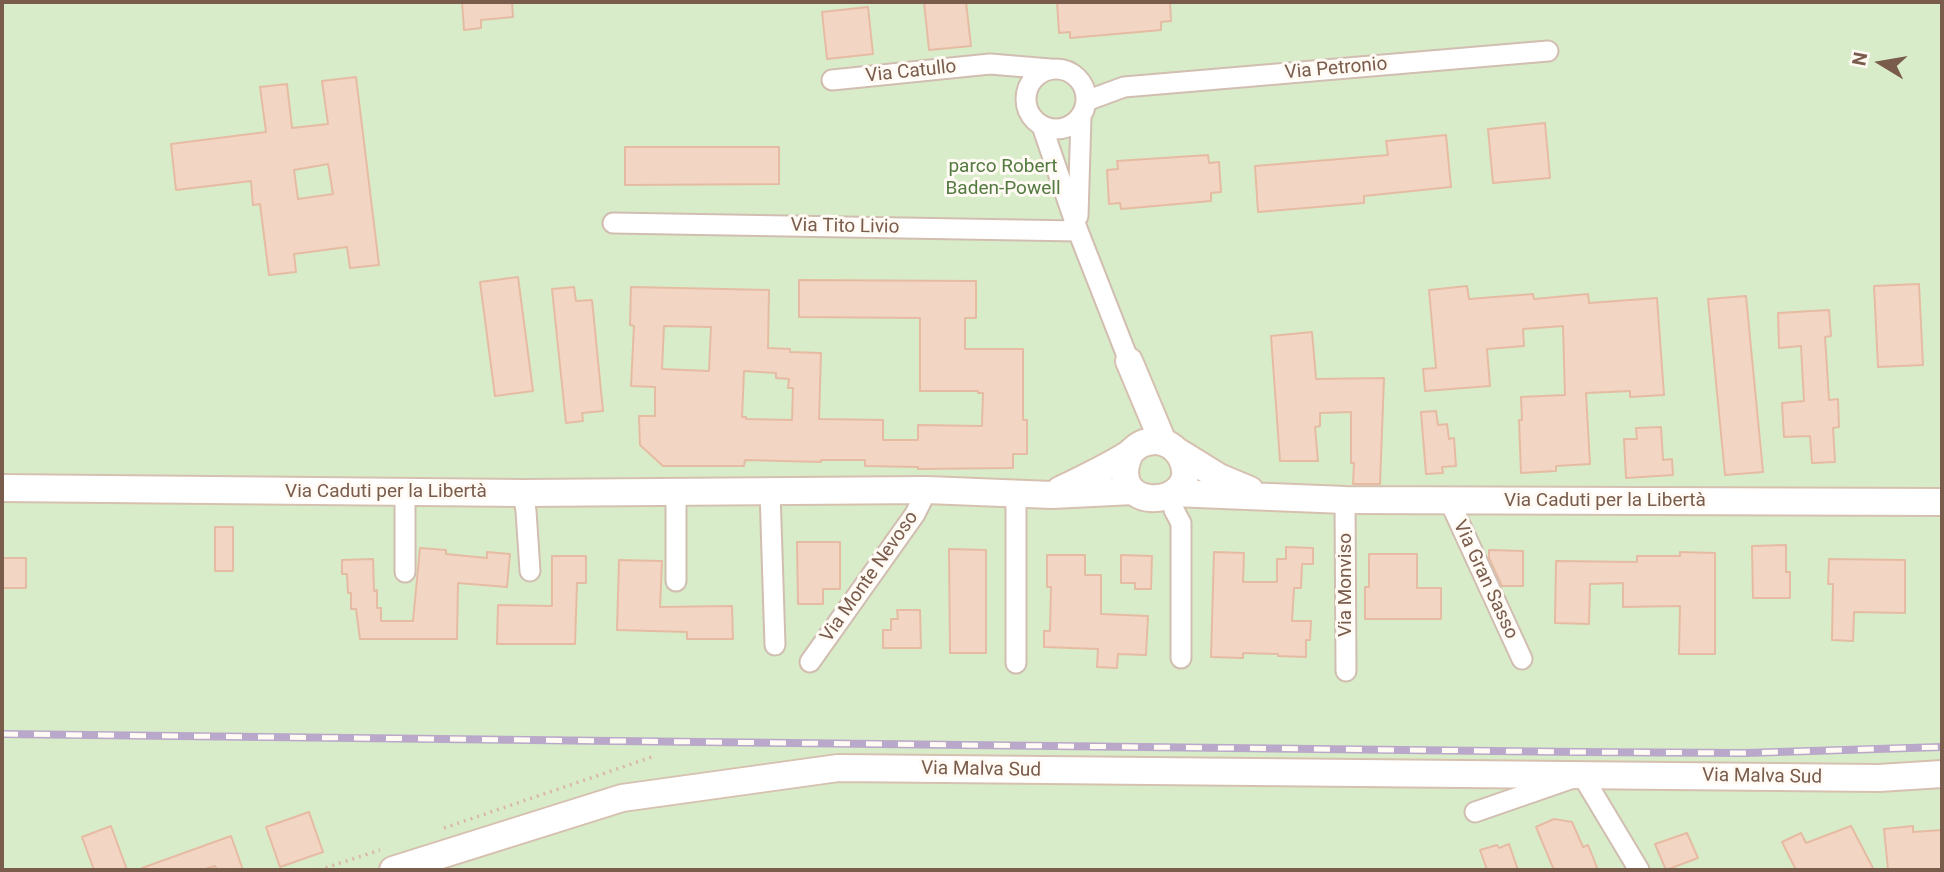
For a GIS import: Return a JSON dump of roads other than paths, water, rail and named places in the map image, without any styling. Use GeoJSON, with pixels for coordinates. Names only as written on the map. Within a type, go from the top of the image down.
{"type":"FeatureCollection","features":[{"type":"Feature","properties":{"kind":"street","name":"Via Petronio"},"geometry":{"type":"LineString","coordinates":[[1072,74],[1124,87],[1548,51]]}},
{"type":"Feature","properties":{"kind":"street","name":"Via Catullo"},"geometry":{"type":"LineString","coordinates":[[832,80],[990,64],[1066,70],[1072,74]]}},
{"type":"Feature","properties":{"kind":"street"},"geometry":{"type":"LineString","coordinates":[[990,64],[1015,77],[1026,93],[1028,112],[1042,126],[1078,231],[1129,361],[1170,446],[1184,468],[1180,486],[1173,493],[1157,500],[1140,496],[1133,491],[1125,473],[1133,451],[1129,361]]}},
{"type":"Feature","properties":{"kind":"street"},"geometry":{"type":"LineString","coordinates":[[1026,93],[1034,78],[1050,69]]}},
{"type":"Feature","properties":{"kind":"street"},"geometry":{"type":"LineString","coordinates":[[1072,74],[1083,85],[1084,109],[1078,231]]}},
{"type":"Feature","properties":{"kind":"street","name":"Via Petronio"},"geometry":{"type":"LineString","coordinates":[[1084,109],[1124,87]]}},
{"type":"Feature","properties":{"kind":"street"},"geometry":{"type":"LineString","coordinates":[[1042,126],[1059,130],[1067,128],[1084,109]]}},
{"type":"Feature","properties":{"kind":"street","name":"Via Tito Livio"},"geometry":{"type":"LineString","coordinates":[[613,223],[1078,231]]}},
{"type":"Feature","properties":{"kind":"street"},"geometry":{"type":"LineString","coordinates":[[1052,495],[1154,440],[1170,446],[1219,477],[1268,497]]}},
{"type":"Feature","properties":{"kind":"street","name":"Via Caduti per la Libertà"},"geometry":{"type":"LineString","coordinates":[[2,488],[523,493],[927,491],[1052,495],[1133,491]]}},
{"type":"Feature","properties":{"kind":"street"},"geometry":{"type":"LineString","coordinates":[[405,491],[405,572]]}},
{"type":"Feature","properties":{"kind":"street","name":"Via Monte Nevoso"},"geometry":{"type":"LineString","coordinates":[[810,662],[915,514],[927,491]]}},
{"type":"Feature","properties":{"kind":"street"},"geometry":{"type":"LineString","coordinates":[[676,492],[676,581]]}},
{"type":"Feature","properties":{"kind":"street"},"geometry":{"type":"LineString","coordinates":[[770,492],[775,645]]}},
{"type":"Feature","properties":{"kind":"street"},"geometry":{"type":"LineString","coordinates":[[523,493],[530,571]]}},
{"type":"Feature","properties":{"kind":"street"},"geometry":{"type":"LineString","coordinates":[[1173,493],[1174,510],[1181,523],[1181,658]]}},
{"type":"Feature","properties":{"kind":"street","name":"Via Caduti per la Libertà"},"geometry":{"type":"LineString","coordinates":[[1173,493],[1345,500],[1942,502]]}},
{"type":"Feature","properties":{"kind":"street"},"geometry":{"type":"LineString","coordinates":[[1016,494],[1016,663]]}},
{"type":"Feature","properties":{"kind":"street","name":"Via Monviso"},"geometry":{"type":"LineString","coordinates":[[1345,500],[1346,671]]}},
{"type":"Feature","properties":{"kind":"street","name":"Via Gran Sasso"},"geometry":{"type":"LineString","coordinates":[[1448,500],[1522,659]]}},
{"type":"Feature","properties":{"kind":"street","name":"Via Malva Sud"},"geometry":{"type":"LineString","coordinates":[[388,859],[622,798],[838,768],[1879,778],[1942,774]]}},
{"type":"Feature","properties":{"kind":"street"},"geometry":{"type":"LineString","coordinates":[[1582,775],[1639,870]]}},
{"type":"Feature","properties":{"kind":"street","name":"Via Malva Sud"},"geometry":{"type":"LineString","coordinates":[[1475,812],[1582,775]]}},
{"type":"Feature","properties":{"kind":"railway"},"geometry":{"type":"LineString","coordinates":[[2,734],[1579,752],[1745,753],[1942,747]]}},
{"type":"Feature","properties":{"kind":"park label","name":"parco Robert Baden-Powell"},"geometry":{"type":"Point","coordinates":[1003,178]}}]}
